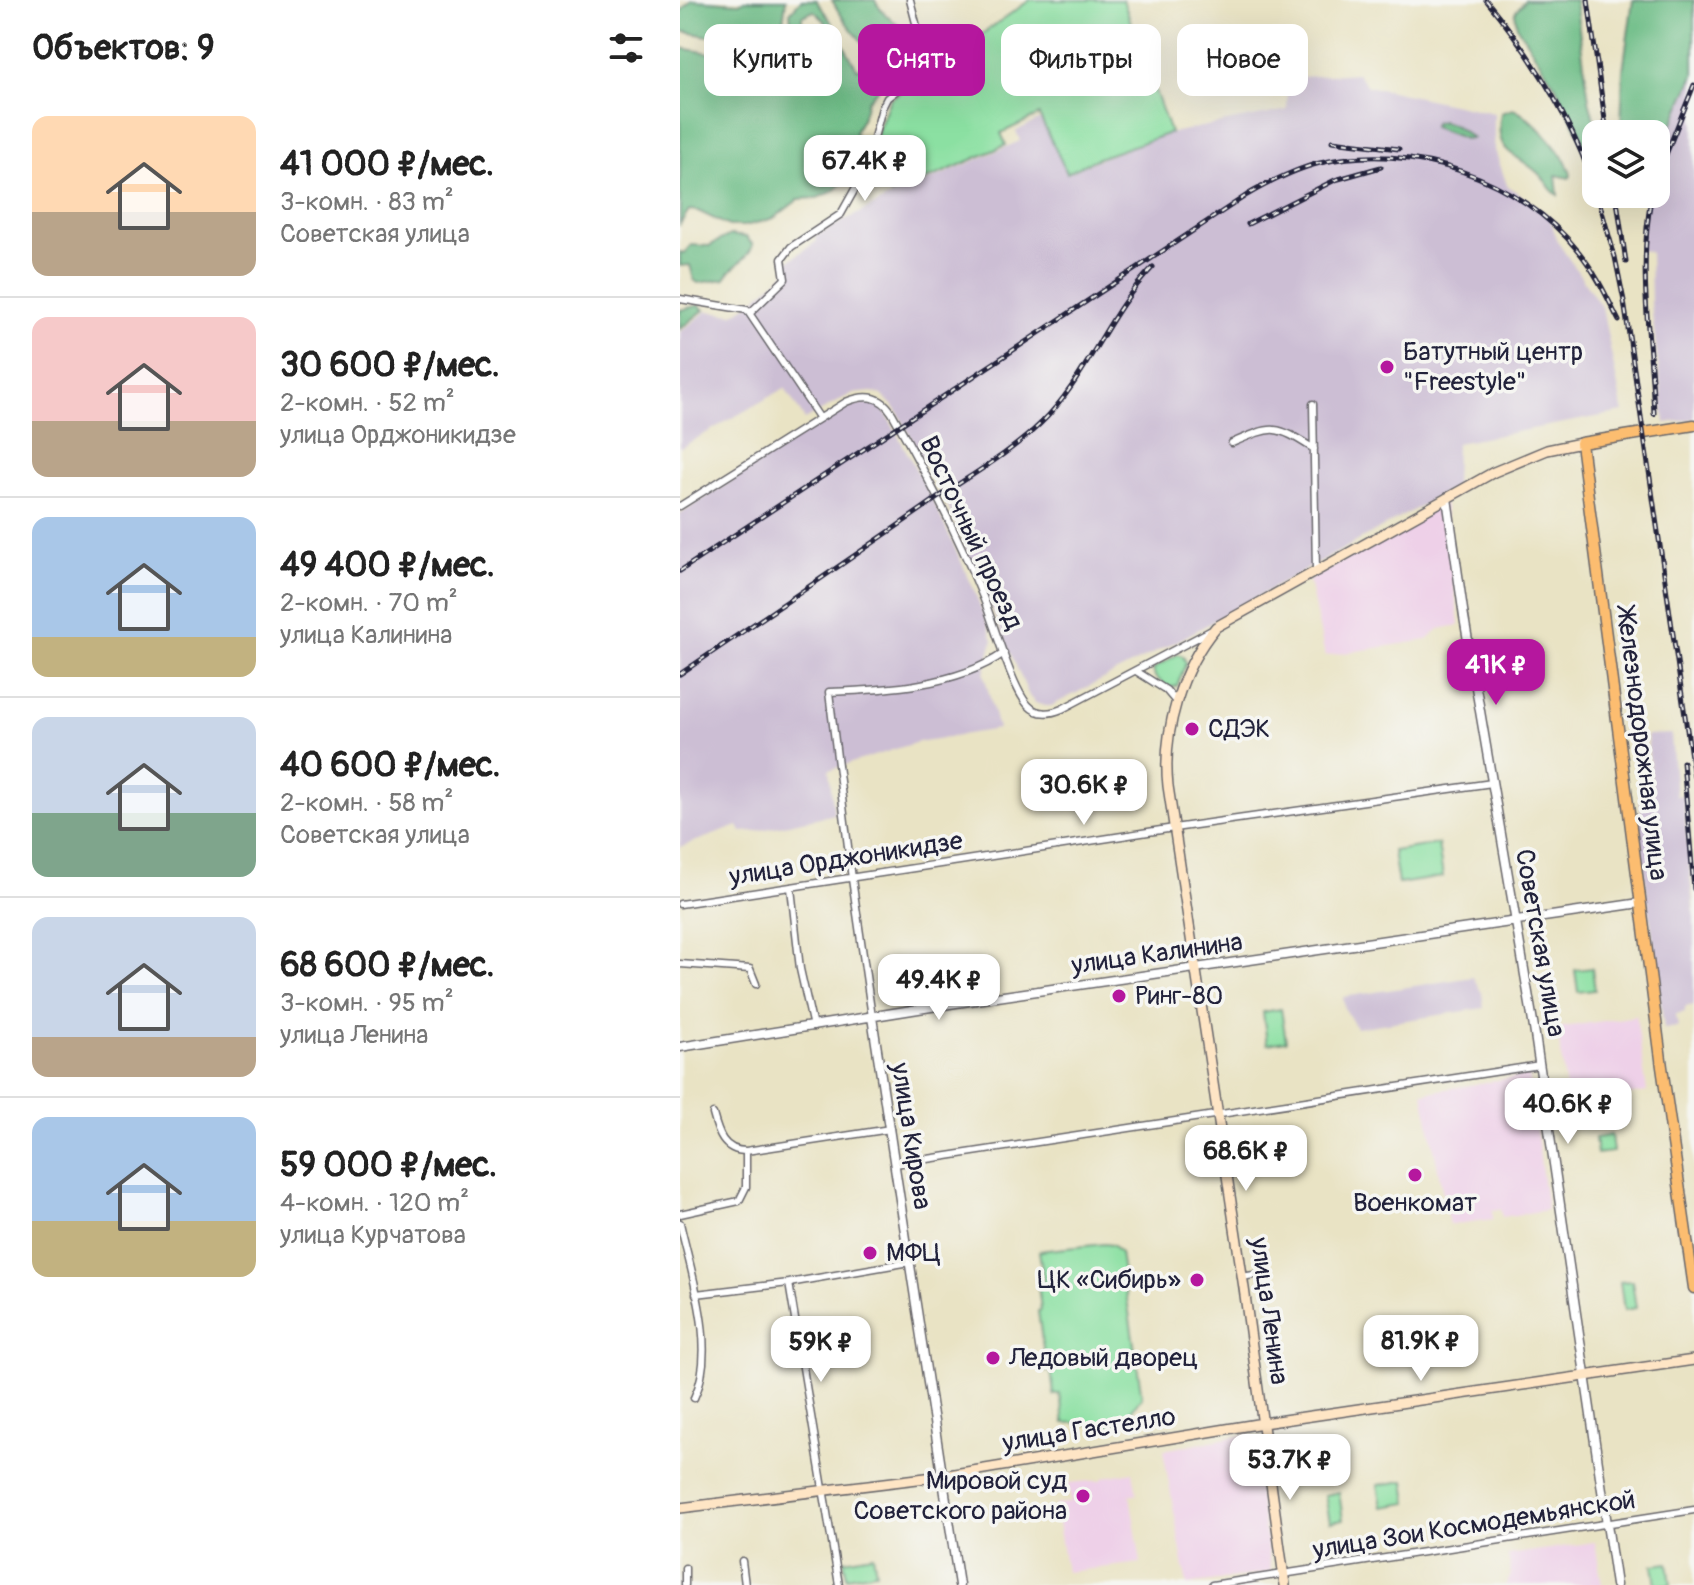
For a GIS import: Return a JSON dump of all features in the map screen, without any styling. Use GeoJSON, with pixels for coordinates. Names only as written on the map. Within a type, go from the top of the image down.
{"type":"FeatureCollection","features":[{"type":"Feature","properties":{"kind":"main road"},"geometry":{"type":"LineString","coordinates":[[1216,627],[1494,472],[1537,453],[1694,425]]}},
{"type":"Feature","properties":{"kind":"main road","name":"Железнодорожная улица"},"geometry":{"type":"LineString","coordinates":[[1581,443],[1640,903],[1694,1288]]}},
{"type":"Feature","properties":{"kind":"main road","name":"улица Ленина"},"geometry":{"type":"LineString","coordinates":[[1216,627],[1198,651],[1177,704],[1168,739],[1166,764],[1284,1580]]}},
{"type":"Feature","properties":{"kind":"main road","name":"улица Гастелло"},"geometry":{"type":"LineString","coordinates":[[680,1508],[942,1476],[1263,1423],[1694,1360]]}},
{"type":"Feature","properties":{"kind":"street"},"geometry":{"type":"LineString","coordinates":[[750,313],[785,279],[782,259],[791,247],[841,214],[865,171],[887,98],[921,72],[924,61],[910,0]]}},
{"type":"Feature","properties":{"kind":"street"},"geometry":{"type":"LineString","coordinates":[[680,299],[737,306],[750,313],[819,417]]}},
{"type":"Feature","properties":{"kind":"street","name":"Восточный проезд"},"geometry":{"type":"LineString","coordinates":[[680,506],[819,417],[859,397],[873,397],[887,405],[955,531],[1025,702],[1031,708],[1043,713],[1062,709],[1216,627]]}},
{"type":"Feature","properties":{"kind":"street"},"geometry":{"type":"LineString","coordinates":[[1313,404],[1316,571]]}},
{"type":"Feature","properties":{"kind":"street"},"geometry":{"type":"LineString","coordinates":[[1232,443],[1274,428],[1285,431],[1314,449]]}},
{"type":"Feature","properties":{"kind":"street","name":"Советская улица"},"geometry":{"type":"LineString","coordinates":[[1447,498],[1540,1065],[1616,1585]]}},
{"type":"Feature","properties":{"kind":"street","name":"улица Кирова"},"geometry":{"type":"LineString","coordinates":[[959,1585],[872,1017],[829,692],[881,690],[908,685],[975,669],[1004,653]]}},
{"type":"Feature","properties":{"kind":"street"},"geometry":{"type":"LineString","coordinates":[[1136,671],[1166,690],[1177,704]]}},
{"type":"Feature","properties":{"kind":"street","name":"улица Орджоникидзе"},"geometry":{"type":"LineString","coordinates":[[680,904],[1492,783]]}},
{"type":"Feature","properties":{"kind":"street"},"geometry":{"type":"LineString","coordinates":[[791,888],[800,969],[813,1027]]}},
{"type":"Feature","properties":{"kind":"street","name":"улица Калинина"},"geometry":{"type":"LineString","coordinates":[[680,1047],[1640,903]]}},
{"type":"Feature","properties":{"kind":"street"},"geometry":{"type":"LineString","coordinates":[[680,964],[750,969],[756,984]]}},
{"type":"Feature","properties":{"kind":"street"},"geometry":{"type":"LineString","coordinates":[[895,1164],[1540,1065]]}},
{"type":"Feature","properties":{"kind":"street"},"geometry":{"type":"LineString","coordinates":[[713,1114],[726,1145],[746,1151],[890,1129]]}},
{"type":"Feature","properties":{"kind":"street"},"geometry":{"type":"LineString","coordinates":[[680,1214],[739,1201],[746,1187],[746,1151]]}},
{"type":"Feature","properties":{"kind":"street"},"geometry":{"type":"LineString","coordinates":[[680,1223],[696,1294],[703,1356],[701,1377],[694,1398]]}},
{"type":"Feature","properties":{"kind":"street"},"geometry":{"type":"LineString","coordinates":[[696,1294],[789,1283],[910,1262]]}},
{"type":"Feature","properties":{"kind":"street"},"geometry":{"type":"LineString","coordinates":[[1242,1277],[1265,1273]]}},
{"type":"Feature","properties":{"kind":"street"},"geometry":{"type":"LineString","coordinates":[[789,1283],[839,1585]]}},
{"type":"Feature","properties":{"kind":"street","name":"улица Зои Космодемьянской"},"geometry":{"type":"LineString","coordinates":[[1212,1585],[1284,1580],[1694,1510]]}},
{"type":"Feature","properties":{"kind":"street"},"geometry":{"type":"LineString","coordinates":[[742,1561],[745,1585]]}},
{"type":"Feature","properties":{"kind":"street"},"geometry":{"type":"LineString","coordinates":[[685,1568],[685,1585]]}},
{"type":"Feature","properties":{"kind":"shaded area"},"geometry":{"type":"Polygon","coordinates":[[[1694,65],[1694,419],[1665,423],[1651,304],[1650,252],[1641,250],[1644,208],[1670,208],[1670,120],[1665,120],[1694,65]]]}},
{"type":"Feature","properties":{"kind":"shaded area"},"geometry":{"type":"Polygon","coordinates":[[[1357,73],[1367,86],[1494,113],[1494,147],[1507,185],[1550,217],[1557,241],[1602,308],[1623,412],[1456,443],[1455,487],[1181,639],[1051,706],[1035,703],[1029,696],[947,505],[896,409],[882,395],[872,392],[851,394],[805,420],[785,388],[680,448],[680,332],[707,311],[734,314],[749,304],[785,273],[787,262],[817,241],[815,236],[886,199],[1020,141],[1016,131],[1041,119],[1067,174],[1171,133],[1287,110],[1287,96],[1308,96],[1308,77],[1357,73]]]}},
{"type":"Feature","properties":{"kind":"shaded area"},"geometry":{"type":"Polygon","coordinates":[[[863,403],[880,406],[887,415],[935,505],[972,585],[993,640],[984,674],[998,729],[918,742],[829,770],[834,814],[757,831],[741,832],[738,826],[680,847],[680,514],[838,412],[863,403]]]}},
{"type":"Feature","properties":{"kind":"shaded area"},"geometry":{"type":"Polygon","coordinates":[[[1444,503],[1459,625],[1439,629],[1427,640],[1325,656],[1309,580],[1444,503]]]}},
{"type":"Feature","properties":{"kind":"shaded area"},"geometry":{"type":"Polygon","coordinates":[[[1671,734],[1676,796],[1683,795],[1694,918],[1694,1005],[1676,1014],[1678,1027],[1664,1029],[1648,900],[1644,895],[1647,894],[1638,817],[1642,816],[1639,800],[1653,797],[1647,735],[1671,734]]]}},
{"type":"Feature","properties":{"kind":"shaded area"},"geometry":{"type":"Polygon","coordinates":[[[1473,977],[1482,993],[1484,1008],[1356,1028],[1345,1009],[1343,997],[1473,977]]]}},
{"type":"Feature","properties":{"kind":"shaded area"},"geometry":{"type":"Polygon","coordinates":[[[1636,1016],[1647,1092],[1568,1104],[1557,1028],[1636,1016]]]}},
{"type":"Feature","properties":{"kind":"shaded area"},"geometry":{"type":"Polygon","coordinates":[[[1529,1075],[1547,1210],[1502,1217],[1501,1209],[1492,1210],[1493,1219],[1449,1225],[1423,1093],[1529,1075]]]}},
{"type":"Feature","properties":{"kind":"shaded area"},"geometry":{"type":"Polygon","coordinates":[[[1250,1434],[1271,1572],[1187,1585],[1163,1450],[1250,1434]]]}},
{"type":"Feature","properties":{"kind":"shaded area"},"geometry":{"type":"Polygon","coordinates":[[[1133,1472],[1137,1494],[1130,1495],[1141,1563],[1066,1572],[1055,1505],[1071,1502],[1068,1483],[1101,1480],[1133,1472]]]}},
{"type":"Feature","properties":{"kind":"shaded area"},"geometry":{"type":"Polygon","coordinates":[[[1595,1542],[1602,1585],[1505,1585],[1511,1575],[1508,1555],[1595,1542]]]}},
{"type":"Feature","properties":{"kind":"green space"},"geometry":{"type":"Polygon","coordinates":[[[692,0],[739,3],[745,0],[786,0],[785,24],[704,24],[704,35],[680,31],[680,12],[692,0]]]}},
{"type":"Feature","properties":{"kind":"green space"},"geometry":{"type":"Polygon","coordinates":[[[801,0],[816,0],[832,24],[826,24],[814,11],[802,16],[802,24],[790,24],[790,12],[801,0]]]}},
{"type":"Feature","properties":{"kind":"green space"},"geometry":{"type":"Polygon","coordinates":[[[832,0],[875,0],[897,24],[858,24],[858,37],[832,0]]]}},
{"type":"Feature","properties":{"kind":"green space"},"geometry":{"type":"Polygon","coordinates":[[[1030,0],[1123,0],[1131,24],[1001,24],[1001,96],[1157,96],[1170,133],[1098,158],[1067,173],[1039,115],[1001,133],[1006,145],[891,195],[876,151],[877,133],[890,99],[894,96],[985,96],[985,32],[1030,0]]]}},
{"type":"Feature","properties":{"kind":"green space"},"geometry":{"type":"Polygon","coordinates":[[[1525,0],[1575,0],[1594,120],[1582,120],[1582,140],[1555,85],[1517,27],[1515,12],[1525,0]]]}},
{"type":"Feature","properties":{"kind":"green space"},"geometry":{"type":"Polygon","coordinates":[[[1633,0],[1694,0],[1694,75],[1670,130],[1670,120],[1621,120],[1623,70],[1633,0]]]}},
{"type":"Feature","properties":{"kind":"green space"},"geometry":{"type":"Polygon","coordinates":[[[842,42],[858,69],[858,96],[871,96],[855,131],[857,149],[847,179],[832,192],[817,198],[799,199],[774,218],[745,226],[729,226],[698,211],[689,210],[680,224],[680,48],[704,52],[704,96],[842,96],[842,42]]]}},
{"type":"Feature","properties":{"kind":"green space"},"geometry":{"type":"Polygon","coordinates":[[[1513,109],[1529,119],[1548,138],[1569,168],[1569,178],[1556,175],[1558,195],[1541,176],[1504,146],[1499,127],[1501,113],[1513,109]]]}},
{"type":"Feature","properties":{"kind":"green space"},"geometry":{"type":"Polygon","coordinates":[[[1441,121],[1454,125],[1472,138],[1465,139],[1433,127],[1434,123],[1441,121]]]}},
{"type":"Feature","properties":{"kind":"green space"},"geometry":{"type":"Polygon","coordinates":[[[730,235],[746,237],[753,245],[725,279],[698,283],[694,280],[690,265],[680,266],[680,252],[684,253],[691,245],[709,246],[730,235]]]}},
{"type":"Feature","properties":{"kind":"green space"},"geometry":{"type":"Polygon","coordinates":[[[699,305],[704,310],[680,329],[680,310],[699,305]]]}},
{"type":"Feature","properties":{"kind":"green space"},"geometry":{"type":"Polygon","coordinates":[[[1178,654],[1183,656],[1186,663],[1177,686],[1169,688],[1155,677],[1153,669],[1178,654]]]}},
{"type":"Feature","properties":{"kind":"green space"},"geometry":{"type":"Polygon","coordinates":[[[1438,844],[1443,877],[1398,884],[1393,851],[1438,844]]]}},
{"type":"Feature","properties":{"kind":"green space"},"geometry":{"type":"Polygon","coordinates":[[[1592,968],[1595,990],[1578,992],[1575,970],[1592,968]]]}},
{"type":"Feature","properties":{"kind":"green space"},"geometry":{"type":"Polygon","coordinates":[[[1281,1009],[1286,1041],[1267,1044],[1263,1012],[1281,1009]]]}},
{"type":"Feature","properties":{"kind":"green space"},"geometry":{"type":"Polygon","coordinates":[[[1611,1135],[1613,1152],[1597,1154],[1595,1138],[1611,1135]]]}},
{"type":"Feature","properties":{"kind":"green space"},"geometry":{"type":"Polygon","coordinates":[[[1112,1245],[1120,1253],[1142,1397],[1126,1417],[1111,1425],[1064,1423],[1060,1394],[1054,1395],[1051,1370],[1046,1371],[1038,1311],[1041,1310],[1038,1285],[1044,1283],[1039,1251],[1112,1245]]]}},
{"type":"Feature","properties":{"kind":"green space"},"geometry":{"type":"Polygon","coordinates":[[[1632,1281],[1636,1308],[1624,1310],[1620,1282],[1632,1281]]]}},
{"type":"Feature","properties":{"kind":"green space"},"geometry":{"type":"Polygon","coordinates":[[[1405,1481],[1408,1503],[1382,1507],[1378,1485],[1405,1481]]]}},
{"type":"Feature","properties":{"kind":"green space"},"geometry":{"type":"Polygon","coordinates":[[[1339,1492],[1343,1520],[1330,1522],[1325,1495],[1339,1492]]]}},
{"type":"Feature","properties":{"kind":"green space"},"geometry":{"type":"Polygon","coordinates":[[[873,1555],[876,1572],[847,1577],[844,1560],[873,1555]]]}},
{"type":"Feature","properties":{"kind":"green space"},"geometry":{"type":"Polygon","coordinates":[[[1668,1563],[1671,1585],[1656,1585],[1653,1565],[1668,1563]]]}},
{"type":"Feature","properties":{"kind":"railway"},"geometry":{"type":"LineString","coordinates":[[1486,0],[1520,44],[1550,91],[1582,154]]}},
{"type":"Feature","properties":{"kind":"railway"},"geometry":{"type":"LineString","coordinates":[[1588,0],[1605,120]]}},
{"type":"Feature","properties":{"kind":"railway"},"geometry":{"type":"LineString","coordinates":[[1670,144],[1694,85]]}},
{"type":"Feature","properties":{"kind":"railway"},"geometry":{"type":"LineString","coordinates":[[1332,141],[1399,149]]}},
{"type":"Feature","properties":{"kind":"railway"},"geometry":{"type":"LineString","coordinates":[[680,571],[1247,195],[1283,176],[1320,163],[1355,157],[1391,157],[1427,162],[1496,186],[1527,204],[1555,226],[1579,252],[1619,321]]}},
{"type":"Feature","properties":{"kind":"railway"},"geometry":{"type":"LineString","coordinates":[[1248,224],[1335,180],[1381,167]]}},
{"type":"Feature","properties":{"kind":"railway"},"geometry":{"type":"LineString","coordinates":[[1601,208],[1624,301],[1694,777]]}},
{"type":"Feature","properties":{"kind":"railway"},"geometry":{"type":"LineString","coordinates":[[1618,208],[1626,262]]}},
{"type":"Feature","properties":{"kind":"railway"},"geometry":{"type":"LineString","coordinates":[[1650,208],[1645,276],[1654,414]]}},
{"type":"Feature","properties":{"kind":"railway"},"geometry":{"type":"LineString","coordinates":[[680,674],[1028,435],[1071,387],[1122,305],[1153,267]]}},
{"type":"Feature","properties":{"kind":"railway"},"geometry":{"type":"LineString","coordinates":[[1683,762],[1694,889]]}},
{"type":"Feature","properties":{"kind":"place","name":"Батутный центр \"Freestyle\""},"geometry":{"type":"Point","coordinates":[1387,367]}},
{"type":"Feature","properties":{"kind":"place","name":"СДЭК"},"geometry":{"type":"Point","coordinates":[1192,729]}},
{"type":"Feature","properties":{"kind":"place","name":"Ринг-80"},"geometry":{"type":"Point","coordinates":[1119,996]}},
{"type":"Feature","properties":{"kind":"place","name":"Военкомат"},"geometry":{"type":"Point","coordinates":[1415,1175]}},
{"type":"Feature","properties":{"kind":"place","name":"МФЦ"},"geometry":{"type":"Point","coordinates":[870,1253]}},
{"type":"Feature","properties":{"kind":"place","name":"ЦК «Сибирь»"},"geometry":{"type":"Point","coordinates":[1197,1280]}},
{"type":"Feature","properties":{"kind":"place","name":"Ледовый дворец"},"geometry":{"type":"Point","coordinates":[993,1358]}},
{"type":"Feature","properties":{"kind":"place","name":"Мировой суд Советского района"},"geometry":{"type":"Point","coordinates":[1083,1496]}}]}
